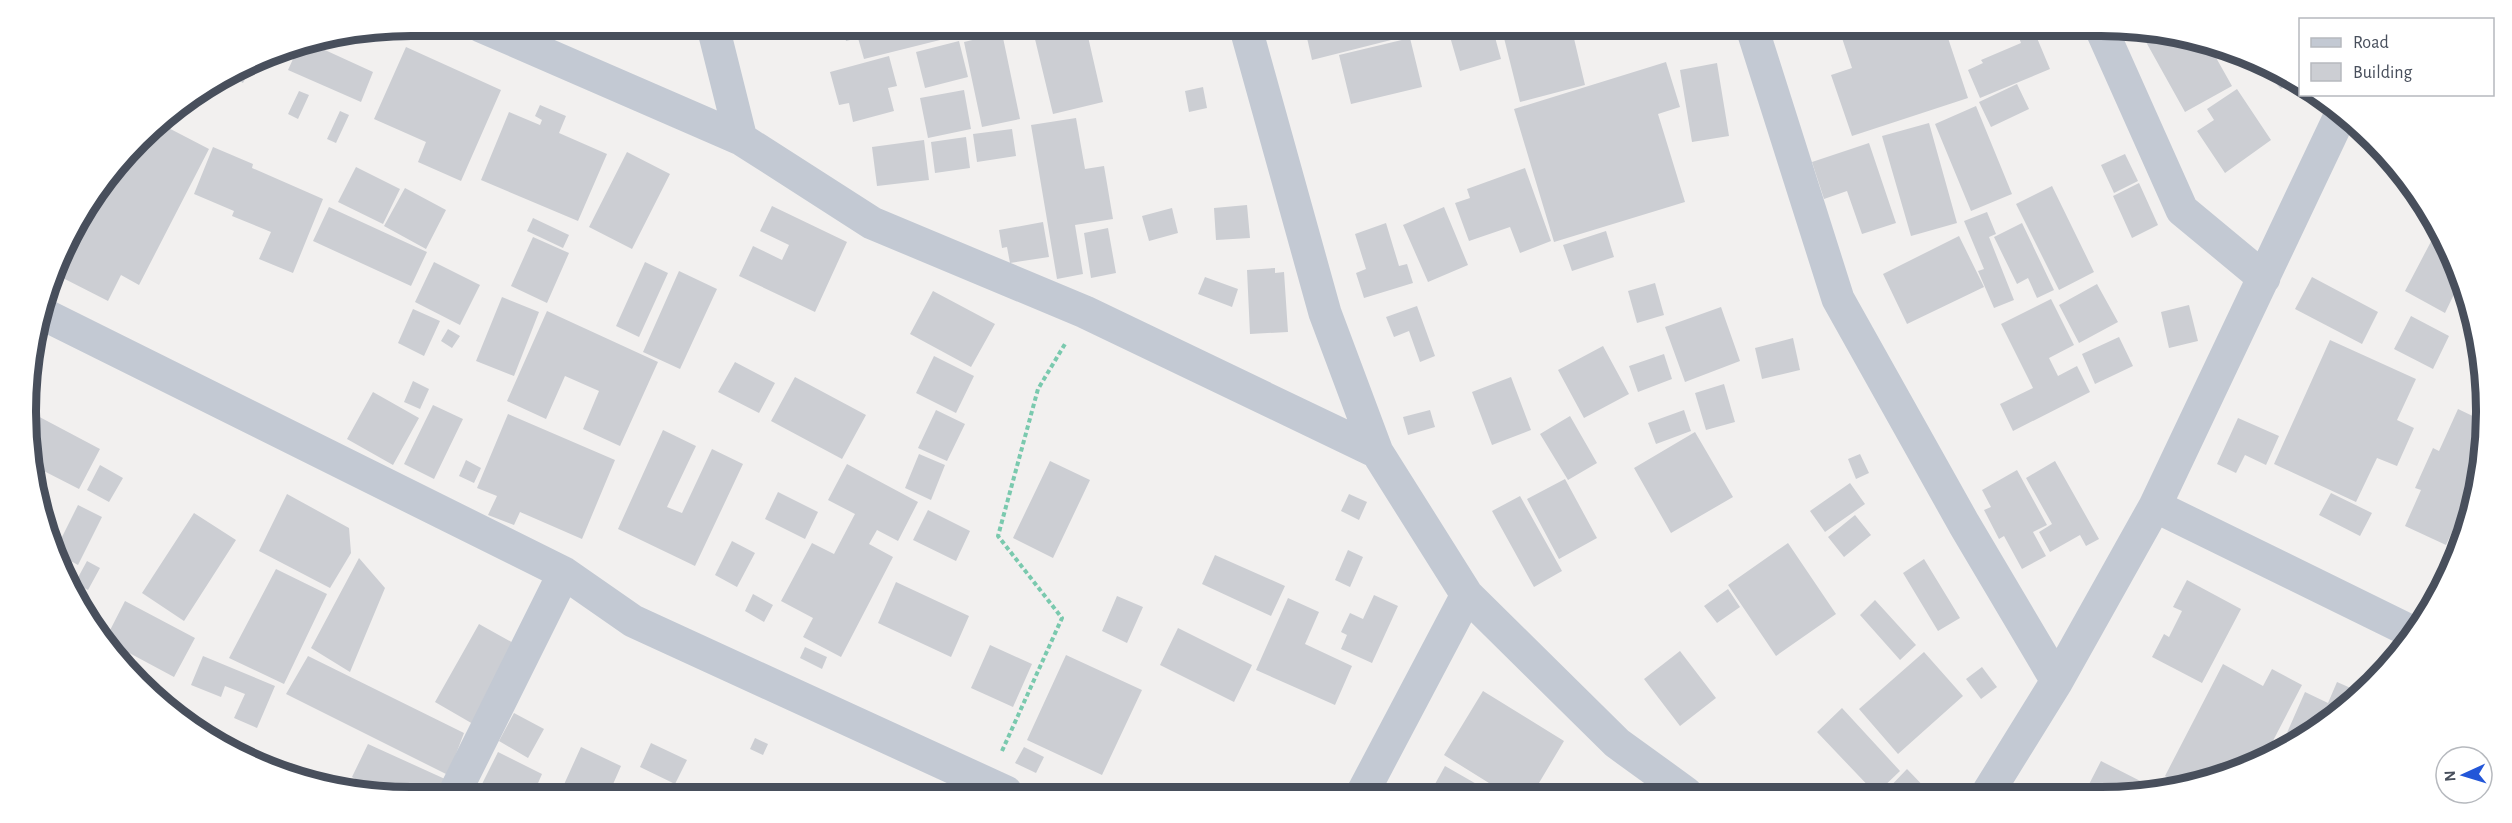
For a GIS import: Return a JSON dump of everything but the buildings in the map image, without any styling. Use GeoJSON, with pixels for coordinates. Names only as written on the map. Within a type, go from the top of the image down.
{"type":"FeatureCollection","features":[{"type":"Feature","properties":{"kind":"street"},"geometry":{"type":"LineString","coordinates":[[504,36],[741,139],[872,224],[1085,312],[1377,452]]}},
{"type":"Feature","properties":{"kind":"street"},"geometry":{"type":"LineString","coordinates":[[715,36],[741,139]]}},
{"type":"Feature","properties":{"kind":"street"},"geometry":{"type":"LineString","coordinates":[[1248,36],[1325,313],[1377,452],[1467,595],[1617,743],[1678,787]]}},
{"type":"Feature","properties":{"kind":"street"},"geometry":{"type":"LineString","coordinates":[[1755,36],[1838,299],[1964,524],[2056,681]]}},
{"type":"Feature","properties":{"kind":"street"},"geometry":{"type":"LineString","coordinates":[[2104,36],[2181,210],[2264,278]]}},
{"type":"Feature","properties":{"kind":"street"},"geometry":{"type":"LineString","coordinates":[[1991,787],[2056,681],[2155,506],[2338,121]]}},
{"type":"Feature","properties":{"kind":"street"},"geometry":{"type":"LineString","coordinates":[[48,317],[564,573],[633,621],[994,787]]}},
{"type":"Feature","properties":{"kind":"street"},"geometry":{"type":"LineString","coordinates":[[2155,506],[2406,629]]}},
{"type":"Feature","properties":{"kind":"street"},"geometry":{"type":"LineString","coordinates":[[457,787],[564,573]]}},
{"type":"Feature","properties":{"kind":"street"},"geometry":{"type":"LineString","coordinates":[[1366,787],[1467,595]]}},
{"type":"Feature","properties":{"kind":"path"},"geometry":{"type":"LineString","coordinates":[[996,787],[1062,618],[998,536],[1038,389],[1085,312]]}}]}
